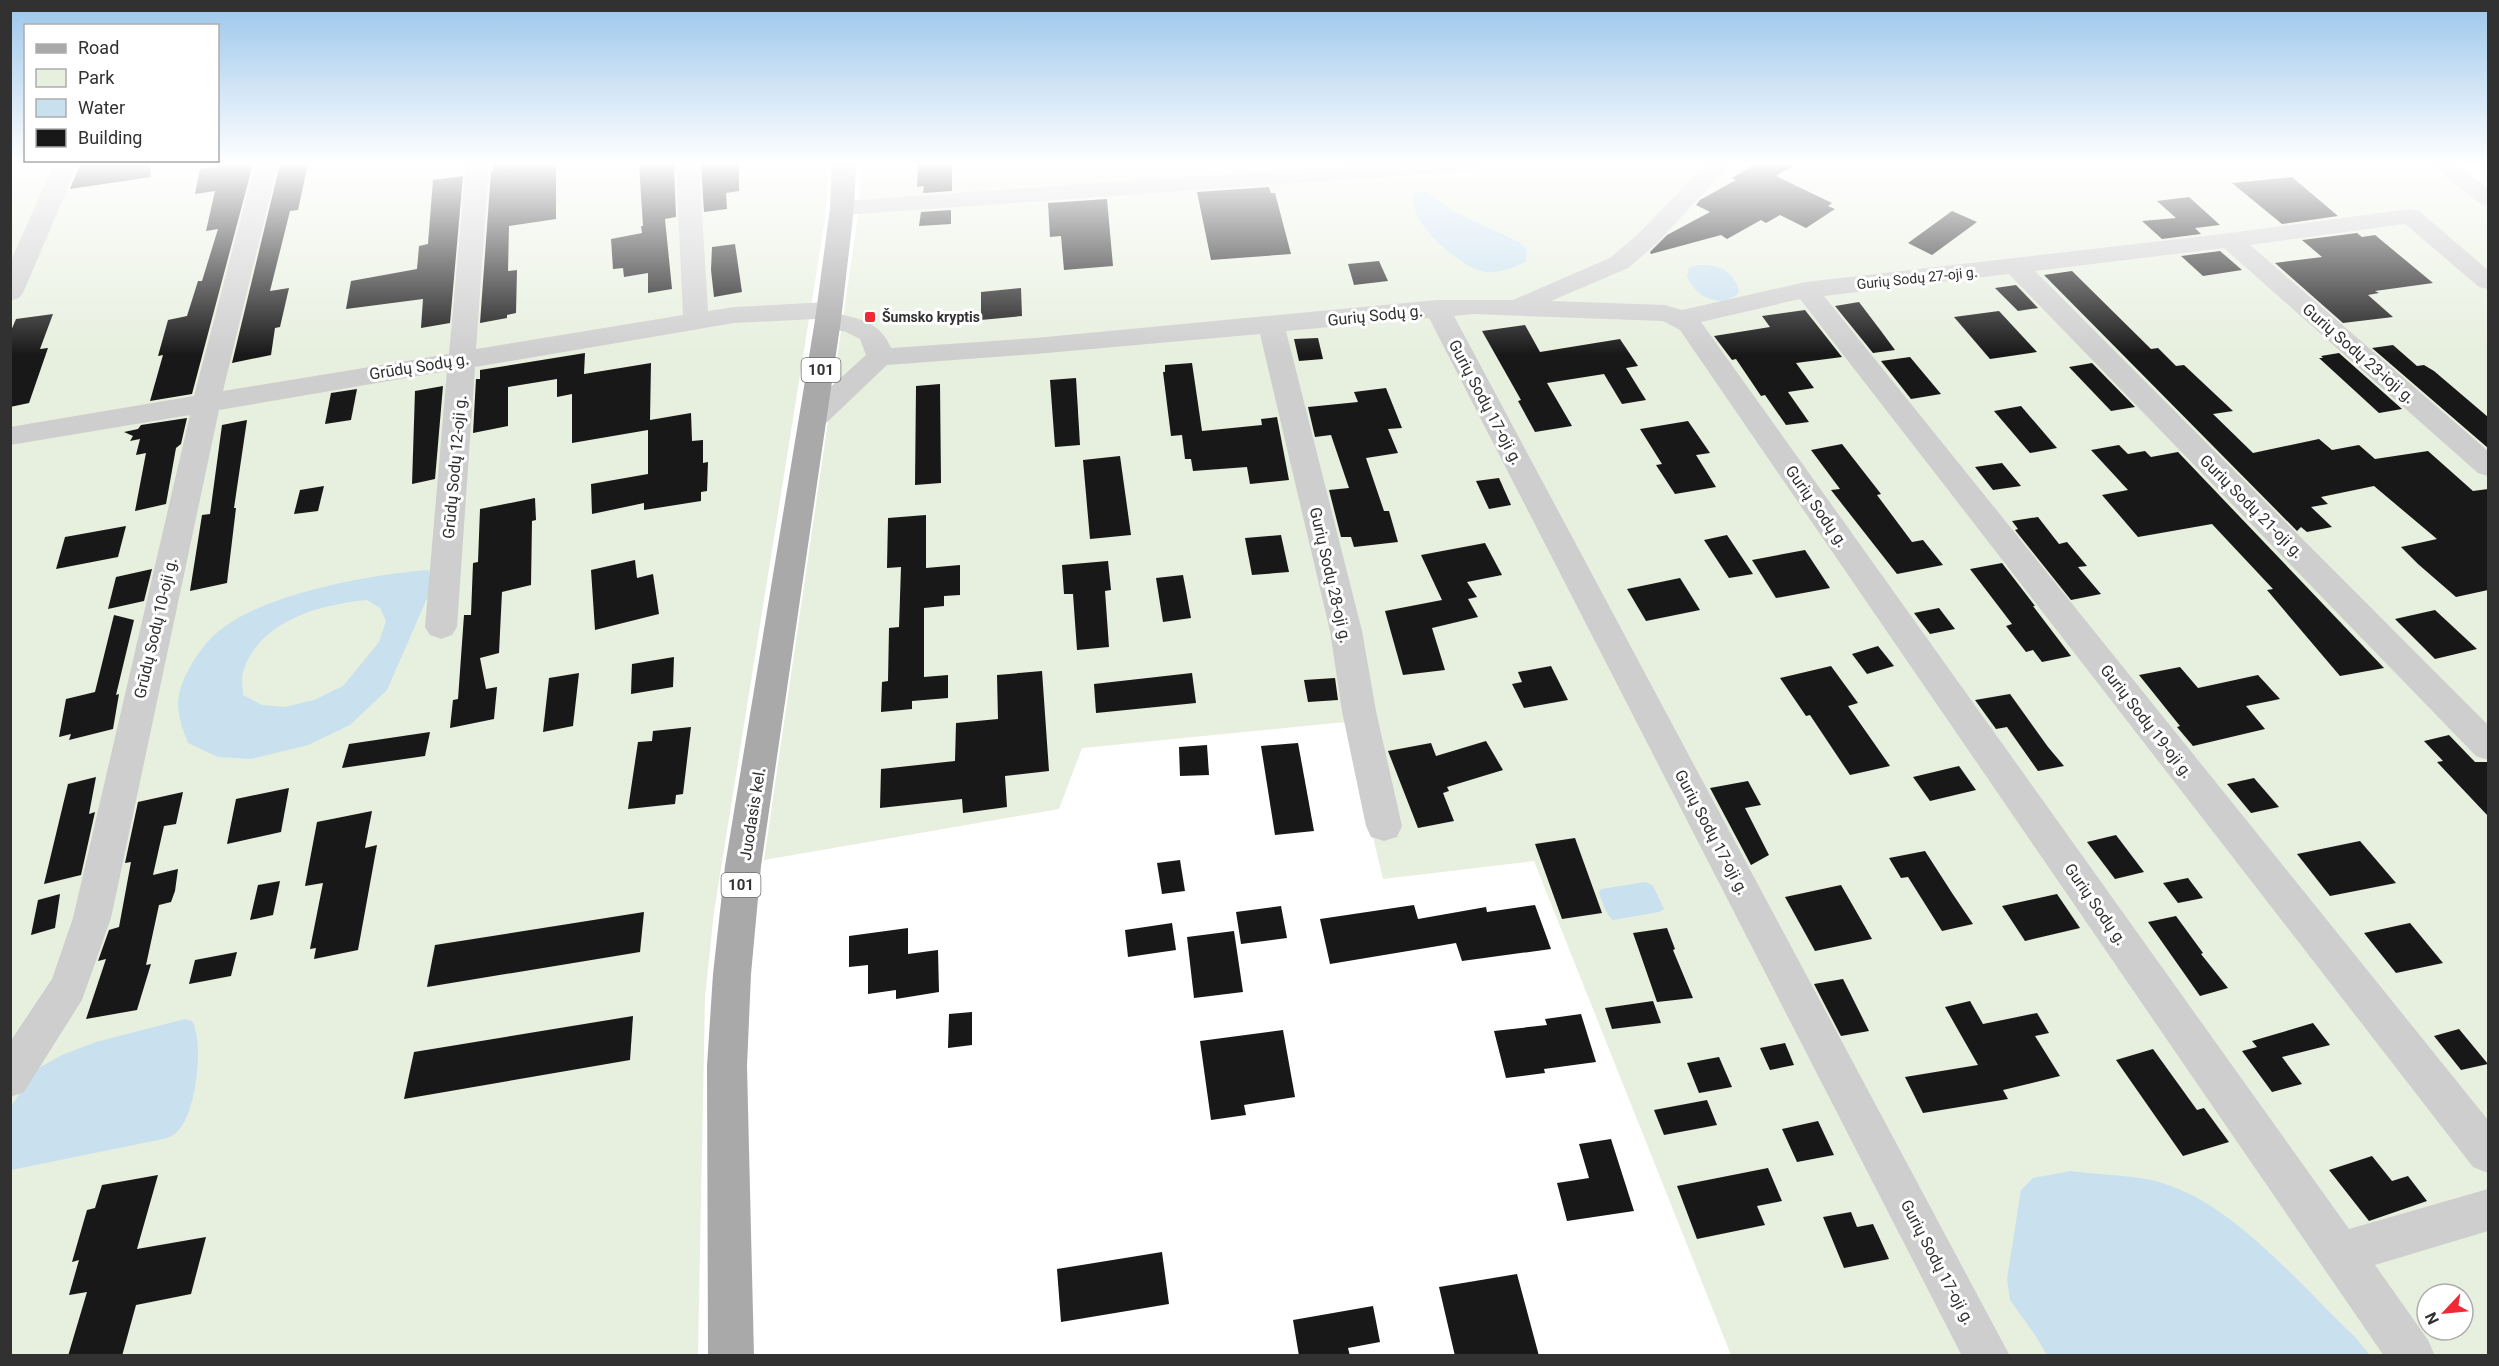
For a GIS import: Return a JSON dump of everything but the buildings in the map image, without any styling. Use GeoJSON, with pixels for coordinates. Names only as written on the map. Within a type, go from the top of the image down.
{"type":"FeatureCollection","features":[{"type":"Feature","properties":{"kind":"main road","name":"101"},"geometry":{"type":"LineString","coordinates":[[813,419],[840,228]]}},
{"type":"Feature","properties":{"kind":"main road","name":"Juodasis kel."},"geometry":{"type":"LineString","coordinates":[[731,1356],[728,1066],[732,974],[743,866],[813,419]]}},
{"type":"Feature","properties":{"kind":"street"},"geometry":{"type":"LineString","coordinates":[[10,293],[38,228]]}},
{"type":"Feature","properties":{"kind":"street","name":"Grūdų Sodų 10-oji g."},"geometry":{"type":"LineString","coordinates":[[10,1078],[68,987],[92,918],[207,401],[250,228]]}},
{"type":"Feature","properties":{"kind":"street","name":"Grūdų Sodų 12-oji g."},"geometry":{"type":"LineString","coordinates":[[441,627],[473,228]]}},
{"type":"Feature","properties":{"kind":"street"},"geometry":{"type":"LineString","coordinates":[[691,228],[696,321]]}},
{"type":"Feature","properties":{"kind":"street"},"geometry":{"type":"LineString","coordinates":[[1511,308],[1619,263],[1658,228]]}},
{"type":"Feature","properties":{"kind":"street","name":"Gurių Sodų 27-oji g."},"geometry":{"type":"LineString","coordinates":[[1681,318],[1806,290],[2322,228]]}},
{"type":"Feature","properties":{"kind":"street","name":"Gurių Sodų 27-oji g."},"geometry":{"type":"LineString","coordinates":[[2424,228],[2488,282]]}},
{"type":"Feature","properties":{"kind":"street","name":"Gurių Sodų 23-ioji g."},"geometry":{"type":"LineString","coordinates":[[2230,240],[2488,466]]}},
{"type":"Feature","properties":{"kind":"street","name":"Gurių Sodų 21-oji g."},"geometry":{"type":"LineString","coordinates":[[2016,266],[2488,746]]}},
{"type":"Feature","properties":{"kind":"street","name":"Gurių Sodų 19-oji g."},"geometry":{"type":"LineString","coordinates":[[1806,290],[2488,1152]]}},
{"type":"Feature","properties":{"kind":"street","name":"Gurių Sodų g."},"geometry":{"type":"LineString","coordinates":[[880,357],[1473,306],[1633,310],[1665,313],[1681,318],[1689,324],[2412,1356]]}},
{"type":"Feature","properties":{"kind":"street","name":"Gurių Sodų 17-oji g."},"geometry":{"type":"LineString","coordinates":[[1437,308],[1987,1356]]}},
{"type":"Feature","properties":{"kind":"street","name":"Grūdų Sodų g."},"geometry":{"type":"LineString","coordinates":[[10,436],[207,401],[734,315],[829,315]]}},
{"type":"Feature","properties":{"kind":"street"},"geometry":{"type":"LineString","coordinates":[[813,419],[880,357],[879,345],[867,331],[829,315]]}},
{"type":"Feature","properties":{"kind":"street","name":"Gurių Sodų 28-oji g."},"geometry":{"type":"LineString","coordinates":[[1271,325],[1346,631],[1359,711],[1384,826]]}},
{"type":"Feature","properties":{"kind":"street"},"geometry":{"type":"LineString","coordinates":[[2341,1253],[2488,1210]]}},
{"type":"Feature","properties":{"kind":"green space"},"geometry":{"type":"Polygon","coordinates":[[[10,228],[824,228],[714,912],[705,997],[698,1355],[11,1355],[10,228]]]}},
{"type":"Feature","properties":{"kind":"green space"},"geometry":{"type":"Polygon","coordinates":[[[856,228],[2488,228],[2488,1355],[1731,1355],[1534,861],[1383,879],[1346,722],[1082,748],[1059,809],[764,860],[856,228]]]}},
{"type":"Feature","properties":{"kind":"water"},"geometry":{"type":"Polygon","coordinates":[[[1425,228],[1488,228],[1519,242],[1527,250],[1526,262],[1510,269],[1481,271],[1453,256],[1425,228]]]}},
{"type":"Feature","properties":{"kind":"water"},"geometry":{"type":"Polygon","coordinates":[[[1698,265],[1718,267],[1728,273],[1739,290],[1737,295],[1724,301],[1712,299],[1697,291],[1687,276],[1689,268],[1698,265]]]}},
{"type":"Feature","properties":{"kind":"water"},"geometry":{"type":"Polygon","coordinates":[[[429,570],[432,587],[387,690],[350,725],[308,745],[251,759],[218,757],[188,743],[179,713],[180,690],[196,657],[224,627],[267,604],[294,595],[351,581],[429,570]],[[367,600],[349,602],[312,611],[293,618],[277,628],[262,640],[251,654],[242,674],[243,695],[262,705],[285,707],[314,700],[343,686],[379,642],[386,621],[380,608],[367,600]]]}},
{"type":"Feature","properties":{"kind":"water"},"geometry":{"type":"Polygon","coordinates":[[[1646,882],[1653,886],[1664,909],[1659,912],[1613,920],[1603,904],[1599,893],[1601,889],[1646,882]]]}},
{"type":"Feature","properties":{"kind":"water"},"geometry":{"type":"Polygon","coordinates":[[[185,1019],[192,1021],[196,1031],[198,1062],[189,1112],[176,1133],[163,1139],[11,1170],[10,1108],[35,1070],[62,1055],[96,1042],[185,1019]]]}},
{"type":"Feature","properties":{"kind":"water"},"geometry":{"type":"Polygon","coordinates":[[[2071,1171],[2152,1180],[2189,1194],[2215,1209],[2289,1271],[2370,1355],[2047,1355],[2010,1300],[2007,1279],[2021,1190],[2033,1178],[2071,1171]]]}},
{"type":"Feature","properties":{"kind":"place","name":"Šumsko kryptis"},"geometry":{"type":"Point","coordinates":[870,317]}}]}
